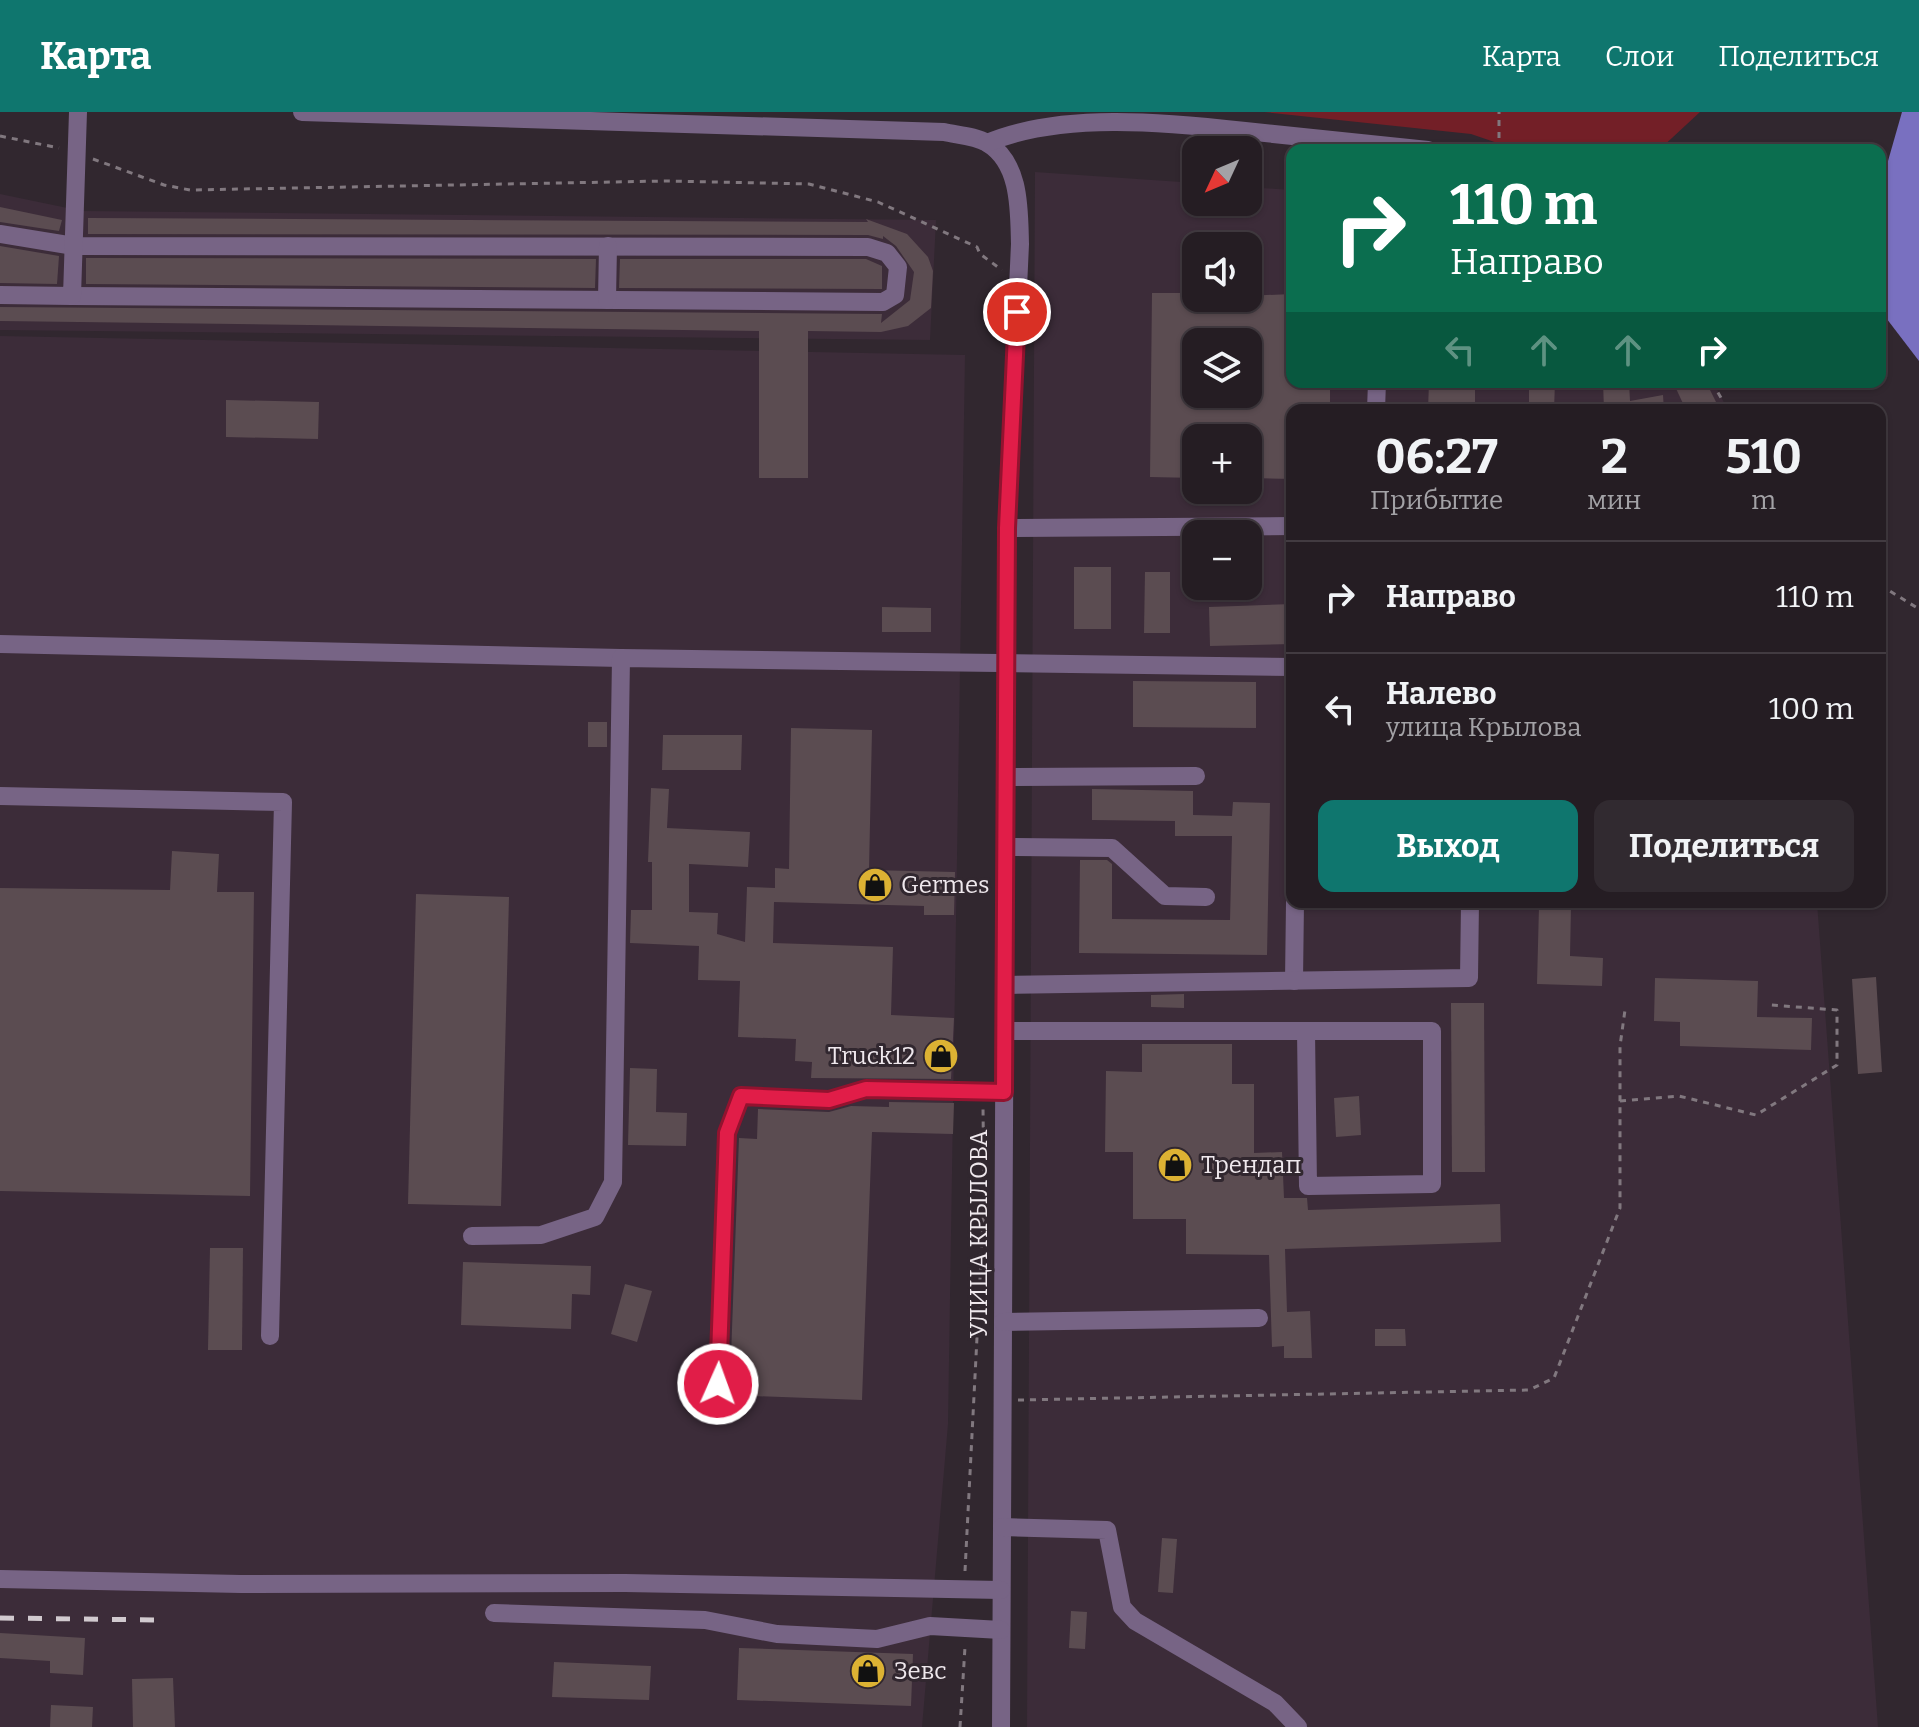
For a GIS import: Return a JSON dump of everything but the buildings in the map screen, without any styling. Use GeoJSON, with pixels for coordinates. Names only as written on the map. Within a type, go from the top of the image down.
{"type":"FeatureCollection","features":[{"type":"Feature","properties":{"kind":"street"},"geometry":{"type":"LineString","coordinates":[[72,296],[78,112]]}},
{"type":"Feature","properties":{"kind":"street"},"geometry":{"type":"LineString","coordinates":[[302,112],[688,117],[944,132],[987,143],[1011,130],[1077,118],[1140,120],[1370,144]]}},
{"type":"Feature","properties":{"kind":"street","name":"УЛИЦА КРЫЛОВА"},"geometry":{"type":"LineString","coordinates":[[987,143],[1002,158],[1019,199],[1007,528],[1001,1727]]}},
{"type":"Feature","properties":{"kind":"street"},"geometry":{"type":"LineString","coordinates":[[0,234],[74,246],[868,247],[887,253],[898,267],[895,295],[883,302],[0,295]]}},
{"type":"Feature","properties":{"kind":"street"},"geometry":{"type":"LineString","coordinates":[[607,300],[608,246]]}},
{"type":"Feature","properties":{"kind":"street"},"geometry":{"type":"LineString","coordinates":[[1007,528],[1286,526]]}},
{"type":"Feature","properties":{"kind":"street"},"geometry":{"type":"LineString","coordinates":[[0,644],[1006,665],[1286,667]]}},
{"type":"Feature","properties":{"kind":"street"},"geometry":{"type":"LineString","coordinates":[[472,1236],[541,1235],[595,1217],[613,1182],[621,658]]}},
{"type":"Feature","properties":{"kind":"street"},"geometry":{"type":"LineString","coordinates":[[1006,777],[1196,776]]}},
{"type":"Feature","properties":{"kind":"street"},"geometry":{"type":"LineString","coordinates":[[0,796],[283,802],[270,1336]]}},
{"type":"Feature","properties":{"kind":"street"},"geometry":{"type":"LineString","coordinates":[[1005,847],[1112,848],[1165,896],[1206,897]]}},
{"type":"Feature","properties":{"kind":"street"},"geometry":{"type":"LineString","coordinates":[[1294,981],[1295,908]]}},
{"type":"Feature","properties":{"kind":"street"},"geometry":{"type":"LineString","coordinates":[[1005,985],[1469,978],[1470,908]]}},
{"type":"Feature","properties":{"kind":"street"},"geometry":{"type":"LineString","coordinates":[[1004,1031],[1306,1031],[1432,1031],[1432,1184],[1308,1186],[1306,1031]]}},
{"type":"Feature","properties":{"kind":"street"},"geometry":{"type":"LineString","coordinates":[[718,1384],[727,1133],[741,1096],[829,1100],[866,1089],[1004,1092]]}},
{"type":"Feature","properties":{"kind":"street"},"geometry":{"type":"LineString","coordinates":[[1003,1322],[1259,1318]]}},
{"type":"Feature","properties":{"kind":"street"},"geometry":{"type":"LineString","coordinates":[[1002,1527],[1107,1530],[1122,1607],[1135,1621],[1275,1703],[1298,1727]]}},
{"type":"Feature","properties":{"kind":"street"},"geometry":{"type":"LineString","coordinates":[[0,1579],[241,1584],[625,1583],[1001,1590]]}},
{"type":"Feature","properties":{"kind":"street"},"geometry":{"type":"LineString","coordinates":[[494,1613],[705,1620],[777,1634],[877,1639],[930,1626],[1001,1630]]}},
{"type":"Feature","properties":{"kind":"path"},"geometry":{"type":"LineString","coordinates":[[1499,112],[1499,144]]}},
{"type":"Feature","properties":{"kind":"path"},"geometry":{"type":"LineString","coordinates":[[0,136],[77,151],[137,177],[190,190],[252,190],[329,184],[665,181],[809,184],[878,202],[977,247],[980,254],[1018,282]]}},
{"type":"Feature","properties":{"kind":"path"},"geometry":{"type":"LineString","coordinates":[[1886,589],[1919,609]]}},
{"type":"Feature","properties":{"kind":"path"},"geometry":{"type":"LineString","coordinates":[[1620,1101],[1679,1096],[1756,1115],[1837,1065],[1837,1010],[1771,1005]]}},
{"type":"Feature","properties":{"kind":"path"},"geometry":{"type":"LineString","coordinates":[[1002,1400],[1529,1390],[1554,1378],[1620,1208],[1620,1046],[1625,1010]]}},
{"type":"Feature","properties":{"kind":"path"},"geometry":{"type":"LineString","coordinates":[[964,1590],[984,1201],[983,1092]]}},
{"type":"Feature","properties":{"kind":"path"},"geometry":{"type":"LineString","coordinates":[[960,1727],[966,1628]]}},
{"type":"Feature","properties":{"kind":"shaded area"},"geometry":{"type":"Polygon","coordinates":[[[1264,112],[1700,112],[1665,144],[1500,144],[1471,134],[1264,112]]]}},
{"type":"Feature","properties":{"kind":"shaded area"},"geometry":{"type":"Polygon","coordinates":[[[1902,112],[1919,112],[1919,361],[1886,318],[1886,168],[1902,112]]]}},
{"type":"Feature","properties":{"kind":"shaded area"},"geometry":{"type":"Polygon","coordinates":[[[1035,172],[1182,182],[1182,216],[1262,216],[1262,188],[1286,190],[1286,388],[1716,388],[1725,404],[1286,404],[1286,908],[1817,908],[1878,1727],[1027,1727],[1035,172]]]}},
{"type":"Feature","properties":{"kind":"shaded area"},"geometry":{"type":"Polygon","coordinates":[[[0,194],[82,211],[936,220],[930,340],[0,330],[0,194]]]}},
{"type":"Feature","properties":{"kind":"shaded area"},"geometry":{"type":"Polygon","coordinates":[[[0,336],[965,355],[948,1424],[922,1727],[0,1727],[0,336]]]}},
{"type":"Feature","properties":{"kind":"railway"},"geometry":{"type":"LineString","coordinates":[[0,1618],[160,1620]]}},
{"type":"Feature","properties":{"kind":"place","name":"Germes"},"geometry":{"type":"Point","coordinates":[875,885]}},
{"type":"Feature","properties":{"kind":"place","name":"Truck12"},"geometry":{"type":"Point","coordinates":[941,1056]}},
{"type":"Feature","properties":{"kind":"place","name":"Трендап"},"geometry":{"type":"Point","coordinates":[1175,1165]}},
{"type":"Feature","properties":{"kind":"place","name":"Зевс"},"geometry":{"type":"Point","coordinates":[868,1671]}},
{"type":"Feature","properties":{"kind":"route"},"geometry":{"type":"LineString","coordinates":[[718,1384],[727,1133],[741,1096],[829,1100],[866,1089],[1004,1092],[1007,528],[1017,312]]}}]}
